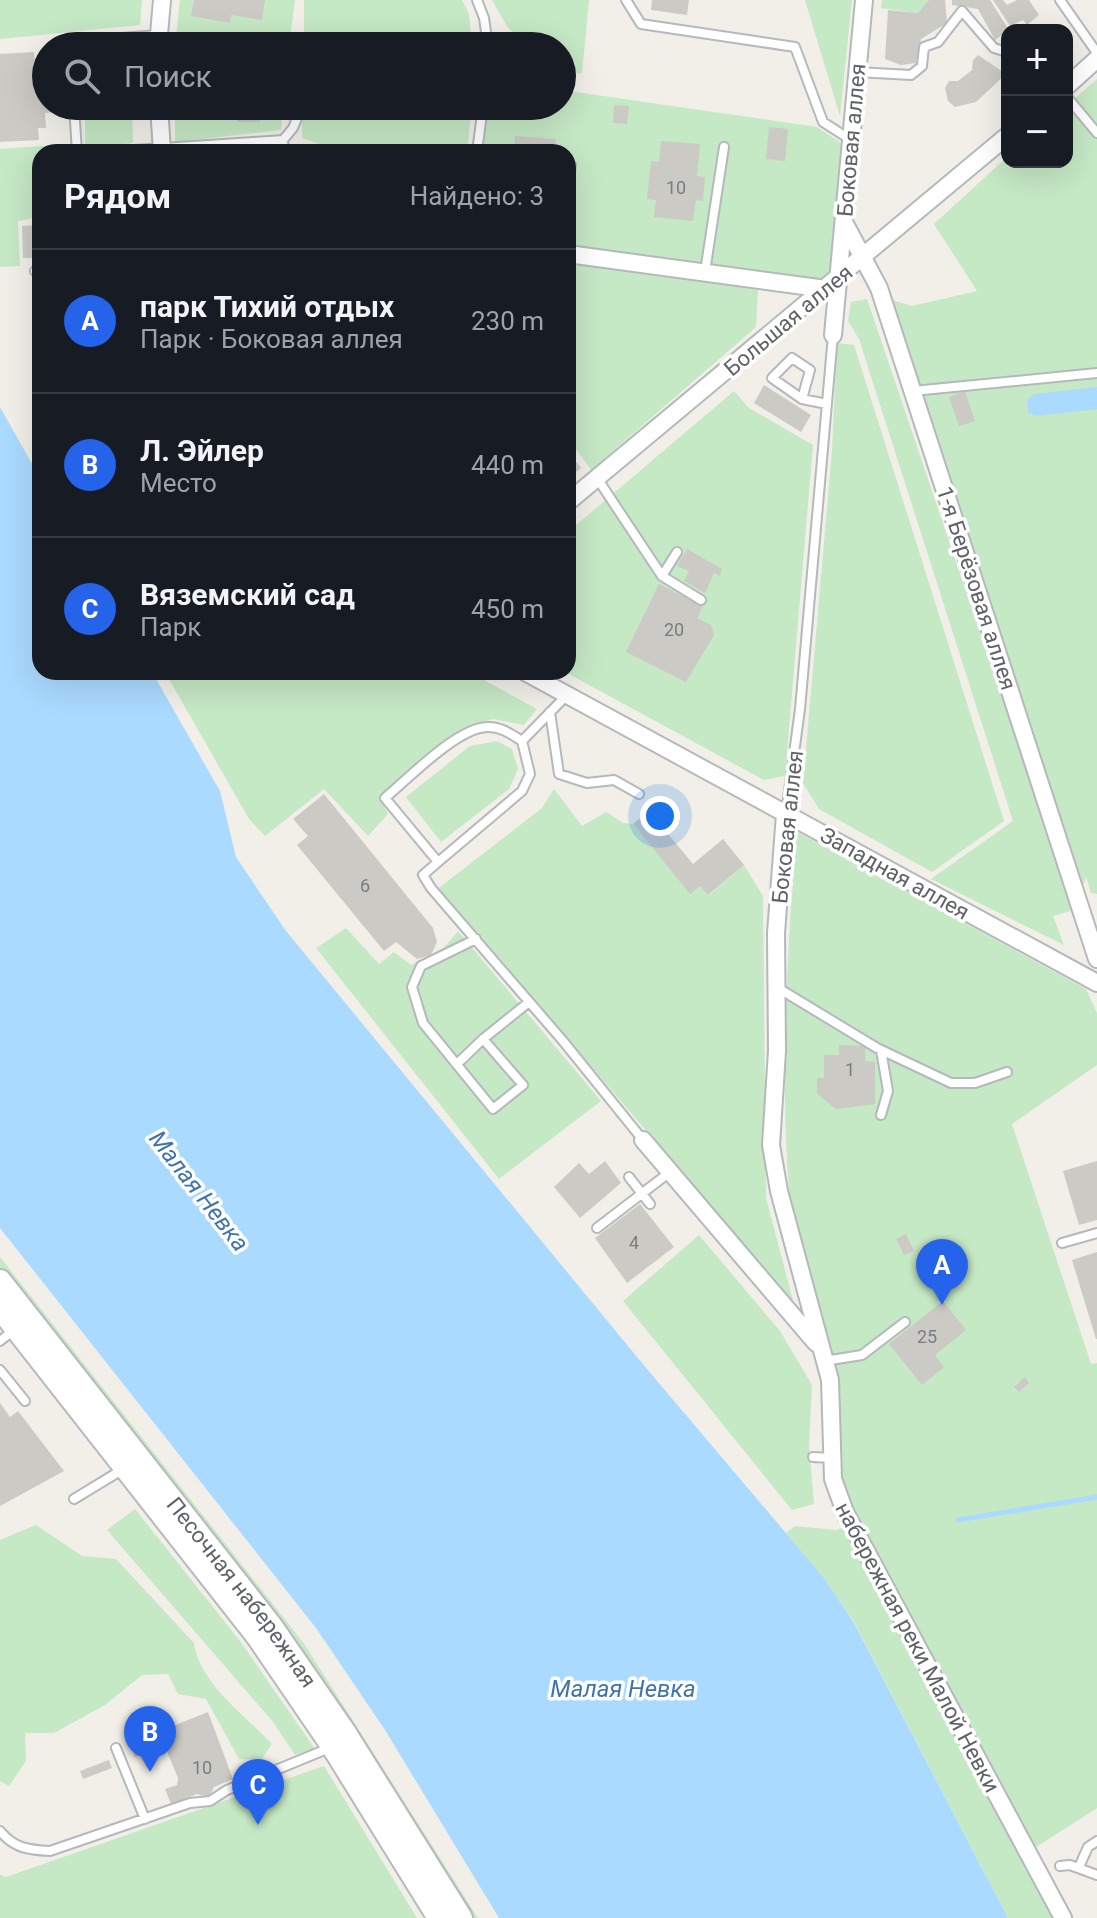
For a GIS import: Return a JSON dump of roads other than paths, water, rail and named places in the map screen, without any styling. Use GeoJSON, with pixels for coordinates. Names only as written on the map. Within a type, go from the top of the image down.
{"type":"FeatureCollection","features":[{"type":"Feature","properties":{"kind":"main road","name":"Песочная набережная"},"geometry":{"type":"LineString","coordinates":[[0,1281],[279,1637],[345,1733],[461,1918]]}},
{"type":"Feature","properties":{"kind":"main road","name":"Песочная набережная"},"geometry":{"type":"LineString","coordinates":[[0,1308],[8,1334],[125,1468],[258,1637],[333,1747],[439,1918]]}},
{"type":"Feature","properties":{"kind":"street"},"geometry":{"type":"LineString","coordinates":[[159,32],[162,0]]}},
{"type":"Feature","properties":{"kind":"street","name":"Боковая аллея"},"geometry":{"type":"LineString","coordinates":[[833,335],[833,290],[844,222],[864,0]]}},
{"type":"Feature","properties":{"kind":"street"},"geometry":{"type":"LineString","coordinates":[[1073,80],[1097,56]]}},
{"type":"Feature","properties":{"kind":"street"},"geometry":{"type":"LineString","coordinates":[[160,120],[162,144]]}},
{"type":"Feature","properties":{"kind":"street","name":"Большая аллея"},"geometry":{"type":"LineString","coordinates":[[576,495],[833,290],[864,256],[1001,141]]}},
{"type":"Feature","properties":{"kind":"street","name":"1-я Берёзовая аллея"},"geometry":{"type":"LineString","coordinates":[[844,222],[879,288],[1097,959]]}},
{"type":"Feature","properties":{"kind":"street"},"geometry":{"type":"LineString","coordinates":[[576,255],[833,290]]}},
{"type":"Feature","properties":{"kind":"street","name":"Западная аллея"},"geometry":{"type":"LineString","coordinates":[[540,680],[1097,983]]}},
{"type":"Feature","properties":{"kind":"street","name":"Боковая аллея"},"geometry":{"type":"LineString","coordinates":[[785,814],[775,986],[777,1051],[771,1145],[777,1181],[822,1354]]}},
{"type":"Feature","properties":{"kind":"street","name":"набережная реки Малой Невки"},"geometry":{"type":"LineString","coordinates":[[643,1140],[822,1354],[833,1399],[833,1479],[845,1512],[1063,1918]]}},
{"type":"Feature","properties":{"kind":"lane"},"geometry":{"type":"LineString","coordinates":[[477,0],[486,32]]}},
{"type":"Feature","properties":{"kind":"lane"},"geometry":{"type":"LineString","coordinates":[[626,0],[641,24],[795,47],[823,122],[851,141]]}},
{"type":"Feature","properties":{"kind":"lane"},"geometry":{"type":"LineString","coordinates":[[1060,0],[1097,56]]}},
{"type":"Feature","properties":{"kind":"lane"},"geometry":{"type":"LineString","coordinates":[[857,72],[911,75],[922,66],[924,47],[938,42],[962,11],[994,48],[1001,50]]}},
{"type":"Feature","properties":{"kind":"lane"},"geometry":{"type":"LineString","coordinates":[[1073,104],[1097,133]]}},
{"type":"Feature","properties":{"kind":"lane"},"geometry":{"type":"LineString","coordinates":[[75,120],[76,144]]}},
{"type":"Feature","properties":{"kind":"lane"},"geometry":{"type":"LineString","coordinates":[[283,144],[296,120]]}},
{"type":"Feature","properties":{"kind":"lane"},"geometry":{"type":"LineString","coordinates":[[478,144],[481,120]]}},
{"type":"Feature","properties":{"kind":"lane"},"geometry":{"type":"LineString","coordinates":[[235,144],[283,140]]}},
{"type":"Feature","properties":{"kind":"lane"},"geometry":{"type":"LineString","coordinates":[[705,272],[724,147]]}},
{"type":"Feature","properties":{"kind":"lane","name":"Боковая аллея"},"geometry":{"type":"LineString","coordinates":[[785,814],[800,709],[833,335]]}},
{"type":"Feature","properties":{"kind":"lane"},"geometry":{"type":"LineString","coordinates":[[802,399],[810,370],[792,358],[772,378],[802,399],[827,404]]}},
{"type":"Feature","properties":{"kind":"lane"},"geometry":{"type":"LineString","coordinates":[[913,391],[1097,373]]}},
{"type":"Feature","properties":{"kind":"lane"},"geometry":{"type":"LineString","coordinates":[[597,478],[662,576],[701,600]]}},
{"type":"Feature","properties":{"kind":"lane"},"geometry":{"type":"LineString","coordinates":[[662,576],[677,552]]}},
{"type":"Feature","properties":{"kind":"lane"},"geometry":{"type":"LineString","coordinates":[[522,741],[567,695]]}},
{"type":"Feature","properties":{"kind":"lane"},"geometry":{"type":"LineString","coordinates":[[550,712],[559,774],[587,783],[614,780],[639,794]]}},
{"type":"Feature","properties":{"kind":"lane"},"geometry":{"type":"LineString","coordinates":[[438,862],[385,798],[466,732],[487,727],[504,730],[522,741],[530,774],[522,791],[423,875],[643,1140]]}},
{"type":"Feature","properties":{"kind":"lane"},"geometry":{"type":"LineString","coordinates":[[476,939],[421,966],[412,987],[423,1023],[493,1109],[523,1085],[483,1039]]}},
{"type":"Feature","properties":{"kind":"lane"},"geometry":{"type":"LineString","coordinates":[[775,986],[881,1050],[951,1083],[975,1083],[1007,1072]]}},
{"type":"Feature","properties":{"kind":"lane"},"geometry":{"type":"LineString","coordinates":[[457,1064],[529,1002]]}},
{"type":"Feature","properties":{"kind":"lane"},"geometry":{"type":"LineString","coordinates":[[881,1050],[888,1091],[881,1115]]}},
{"type":"Feature","properties":{"kind":"lane"},"geometry":{"type":"LineString","coordinates":[[597,1228],[670,1172]]}},
{"type":"Feature","properties":{"kind":"lane"},"geometry":{"type":"LineString","coordinates":[[629,1177],[650,1204]]}},
{"type":"Feature","properties":{"kind":"lane"},"geometry":{"type":"LineString","coordinates":[[1062,1243],[1097,1233]]}},
{"type":"Feature","properties":{"kind":"lane"},"geometry":{"type":"LineString","coordinates":[[822,1354],[862,1355],[905,1322]]}},
{"type":"Feature","properties":{"kind":"lane"},"geometry":{"type":"LineString","coordinates":[[0,1370],[25,1401]]}},
{"type":"Feature","properties":{"kind":"lane"},"geometry":{"type":"LineString","coordinates":[[813,1457],[831,1458]]}},
{"type":"Feature","properties":{"kind":"lane"},"geometry":{"type":"LineString","coordinates":[[74,1499],[125,1468]]}},
{"type":"Feature","properties":{"kind":"lane"},"geometry":{"type":"LineString","coordinates":[[0,1831],[9,1843],[28,1850],[50,1851],[190,1803],[210,1801],[227,1790],[311,1759],[333,1747]]}},
{"type":"Feature","properties":{"kind":"lane"},"geometry":{"type":"LineString","coordinates":[[116,1748],[145,1819]]}},
{"type":"Feature","properties":{"kind":"lane"},"geometry":{"type":"LineString","coordinates":[[1079,1867],[1088,1847],[1097,1841]]}},
{"type":"Feature","properties":{"kind":"lane"},"geometry":{"type":"LineString","coordinates":[[1060,1866],[1079,1867],[1097,1875]]}},
{"type":"Feature","properties":{"kind":"water"},"geometry":{"type":"Polygon","coordinates":[[[1097,387],[1097,409],[1036,416],[1028,412],[1027,400],[1034,394],[1097,387]]]}},
{"type":"Feature","properties":{"kind":"water","name":"Малая Невка"},"geometry":{"type":"Polygon","coordinates":[[[0,407],[32,464],[32,680],[157,680],[220,791],[236,857],[286,931],[647,1369],[824,1578],[853,1621],[1008,1918],[499,1918],[385,1730],[316,1628],[0,1228],[0,407]]]}},
{"type":"Feature","properties":{"kind":"waterway"},"geometry":{"type":"LineString","coordinates":[[958,1520],[1097,1497]]}},
{"type":"Feature","properties":{"kind":"place","name":"парк Тихий отдых"},"geometry":{"type":"Point","coordinates":[942,1305]}},
{"type":"Feature","properties":{"kind":"place","name":"Л. Эйлер"},"geometry":{"type":"Point","coordinates":[150,1772]}},
{"type":"Feature","properties":{"kind":"place","name":"Вяземский сад"},"geometry":{"type":"Point","coordinates":[258,1825]}}]}
